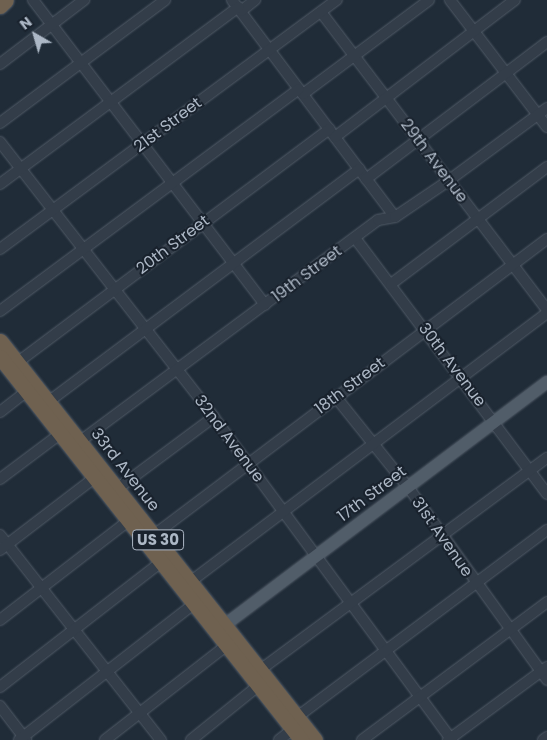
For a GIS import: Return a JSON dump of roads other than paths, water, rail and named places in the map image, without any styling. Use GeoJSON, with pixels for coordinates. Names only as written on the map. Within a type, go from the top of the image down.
{"type":"FeatureCollection","features":[{"type":"Feature","properties":{"kind":"highway"},"geometry":{"type":"LineString","coordinates":[[0,6],[6,0]]}},
{"type":"Feature","properties":{"kind":"highway","name":"33rd Avenue"},"geometry":{"type":"LineString","coordinates":[[0,341],[48,402],[76,445],[99,474],[128,520],[194,604],[220,628]]}},
{"type":"Feature","properties":{"kind":"highway","name":"33rd Avenue"},"geometry":{"type":"LineString","coordinates":[[0,358],[60,434],[76,445]]}},
{"type":"Feature","properties":{"kind":"highway","name":"33rd Avenue"},"geometry":{"type":"LineString","coordinates":[[99,474],[117,489],[190,582],[258,686],[297,729],[315,740]]}},
{"type":"Feature","properties":{"kind":"highway","name":"33rd Avenue"},"geometry":{"type":"LineString","coordinates":[[231,642],[260,670],[297,729]]}},
{"type":"Feature","properties":{"kind":"main road","name":"17th Street"},"geometry":{"type":"LineString","coordinates":[[220,628],[547,382]]}},
{"type":"Feature","properties":{"kind":"street"},"geometry":{"type":"LineString","coordinates":[[33,0],[204,221],[265,305]]}},
{"type":"Feature","properties":{"kind":"street"},"geometry":{"type":"LineString","coordinates":[[0,64],[84,0]]}},
{"type":"Feature","properties":{"kind":"street"},"geometry":{"type":"LineString","coordinates":[[0,122],[165,0]]}},
{"type":"Feature","properties":{"kind":"street"},"geometry":{"type":"LineString","coordinates":[[0,184],[112,102],[237,6],[255,0]]}},
{"type":"Feature","properties":{"kind":"street","name":"21st Street"},"geometry":{"type":"LineString","coordinates":[[0,249],[337,0]]}},
{"type":"Feature","properties":{"kind":"street"},"geometry":{"type":"LineString","coordinates":[[0,311],[172,181],[354,56],[429,0]]}},
{"type":"Feature","properties":{"kind":"street"},"geometry":{"type":"LineString","coordinates":[[450,0],[547,127]]}},
{"type":"Feature","properties":{"kind":"street","name":"20th Street"},"geometry":{"type":"LineString","coordinates":[[18,362],[204,221],[386,97],[515,0]]}},
{"type":"Feature","properties":{"kind":"street"},"geometry":{"type":"LineString","coordinates":[[237,6],[394,217]]}},
{"type":"Feature","properties":{"kind":"street","name":"29th Avenue"},"geometry":{"type":"LineString","coordinates":[[321,12],[547,312]]}},
{"type":"Feature","properties":{"kind":"street"},"geometry":{"type":"LineString","coordinates":[[366,179],[547,42]]}},
{"type":"Feature","properties":{"kind":"street","name":"19th Street"},"geometry":{"type":"LineString","coordinates":[[76,445],[378,220],[394,217],[448,181],[547,108]]}},
{"type":"Feature","properties":{"kind":"street","name":"32nd Avenue"},"geometry":{"type":"LineString","coordinates":[[0,142],[214,417],[386,648],[450,739]]}},
{"type":"Feature","properties":{"kind":"street"},"geometry":{"type":"LineString","coordinates":[[391,284],[547,167]]}},
{"type":"Feature","properties":{"kind":"street"},"geometry":{"type":"LineString","coordinates":[[48,402],[359,169]]}},
{"type":"Feature","properties":{"kind":"street","name":"30th Avenue"},"geometry":{"type":"LineString","coordinates":[[355,238],[426,330],[547,494]]}},
{"type":"Feature","properties":{"kind":"street","name":"18th Street"},"geometry":{"type":"LineString","coordinates":[[154,535],[335,396],[547,239]]}},
{"type":"Feature","properties":{"kind":"street"},"geometry":{"type":"LineString","coordinates":[[190,582],[372,442],[547,312]]}},
{"type":"Feature","properties":{"kind":"street"},"geometry":{"type":"LineString","coordinates":[[0,412],[26,391]]}},
{"type":"Feature","properties":{"kind":"street","name":"31st Avenue"},"geometry":{"type":"LineString","coordinates":[[335,396],[408,487],[474,583],[509,630],[545,673]]}},
{"type":"Feature","properties":{"kind":"street"},"geometry":{"type":"LineString","coordinates":[[117,489],[214,417]]}},
{"type":"Feature","properties":{"kind":"street"},"geometry":{"type":"LineString","coordinates":[[0,479],[60,434]]}},
{"type":"Feature","properties":{"kind":"street"},"geometry":{"type":"LineString","coordinates":[[260,670],[547,458]]}},
{"type":"Feature","properties":{"kind":"street"},"geometry":{"type":"LineString","coordinates":[[4,547],[99,474]]}},
{"type":"Feature","properties":{"kind":"street"},"geometry":{"type":"LineString","coordinates":[[0,620],[128,520]]}},
{"type":"Feature","properties":{"kind":"street"},"geometry":{"type":"LineString","coordinates":[[279,740],[297,729],[386,648],[547,530]]}},
{"type":"Feature","properties":{"kind":"street"},"geometry":{"type":"LineString","coordinates":[[0,535],[4,547],[41,588],[161,740]]}},
{"type":"Feature","properties":{"kind":"street"},"geometry":{"type":"LineString","coordinates":[[0,687],[161,562]]}},
{"type":"Feature","properties":{"kind":"street"},"geometry":{"type":"LineString","coordinates":[[362,740],[547,602]]}},
{"type":"Feature","properties":{"kind":"street"},"geometry":{"type":"LineString","coordinates":[[0,706],[23,739],[194,604]]}},
{"type":"Feature","properties":{"kind":"street"},"geometry":{"type":"LineString","coordinates":[[105,740],[231,642]]}},
{"type":"Feature","properties":{"kind":"street"},"geometry":{"type":"LineString","coordinates":[[450,739],[545,673]]}},
{"type":"Feature","properties":{"kind":"street"},"geometry":{"type":"LineString","coordinates":[[190,740],[258,686]]}},
{"type":"Feature","properties":{"kind":"street"},"geometry":{"type":"LineString","coordinates":[[543,740],[547,737]]}}]}
